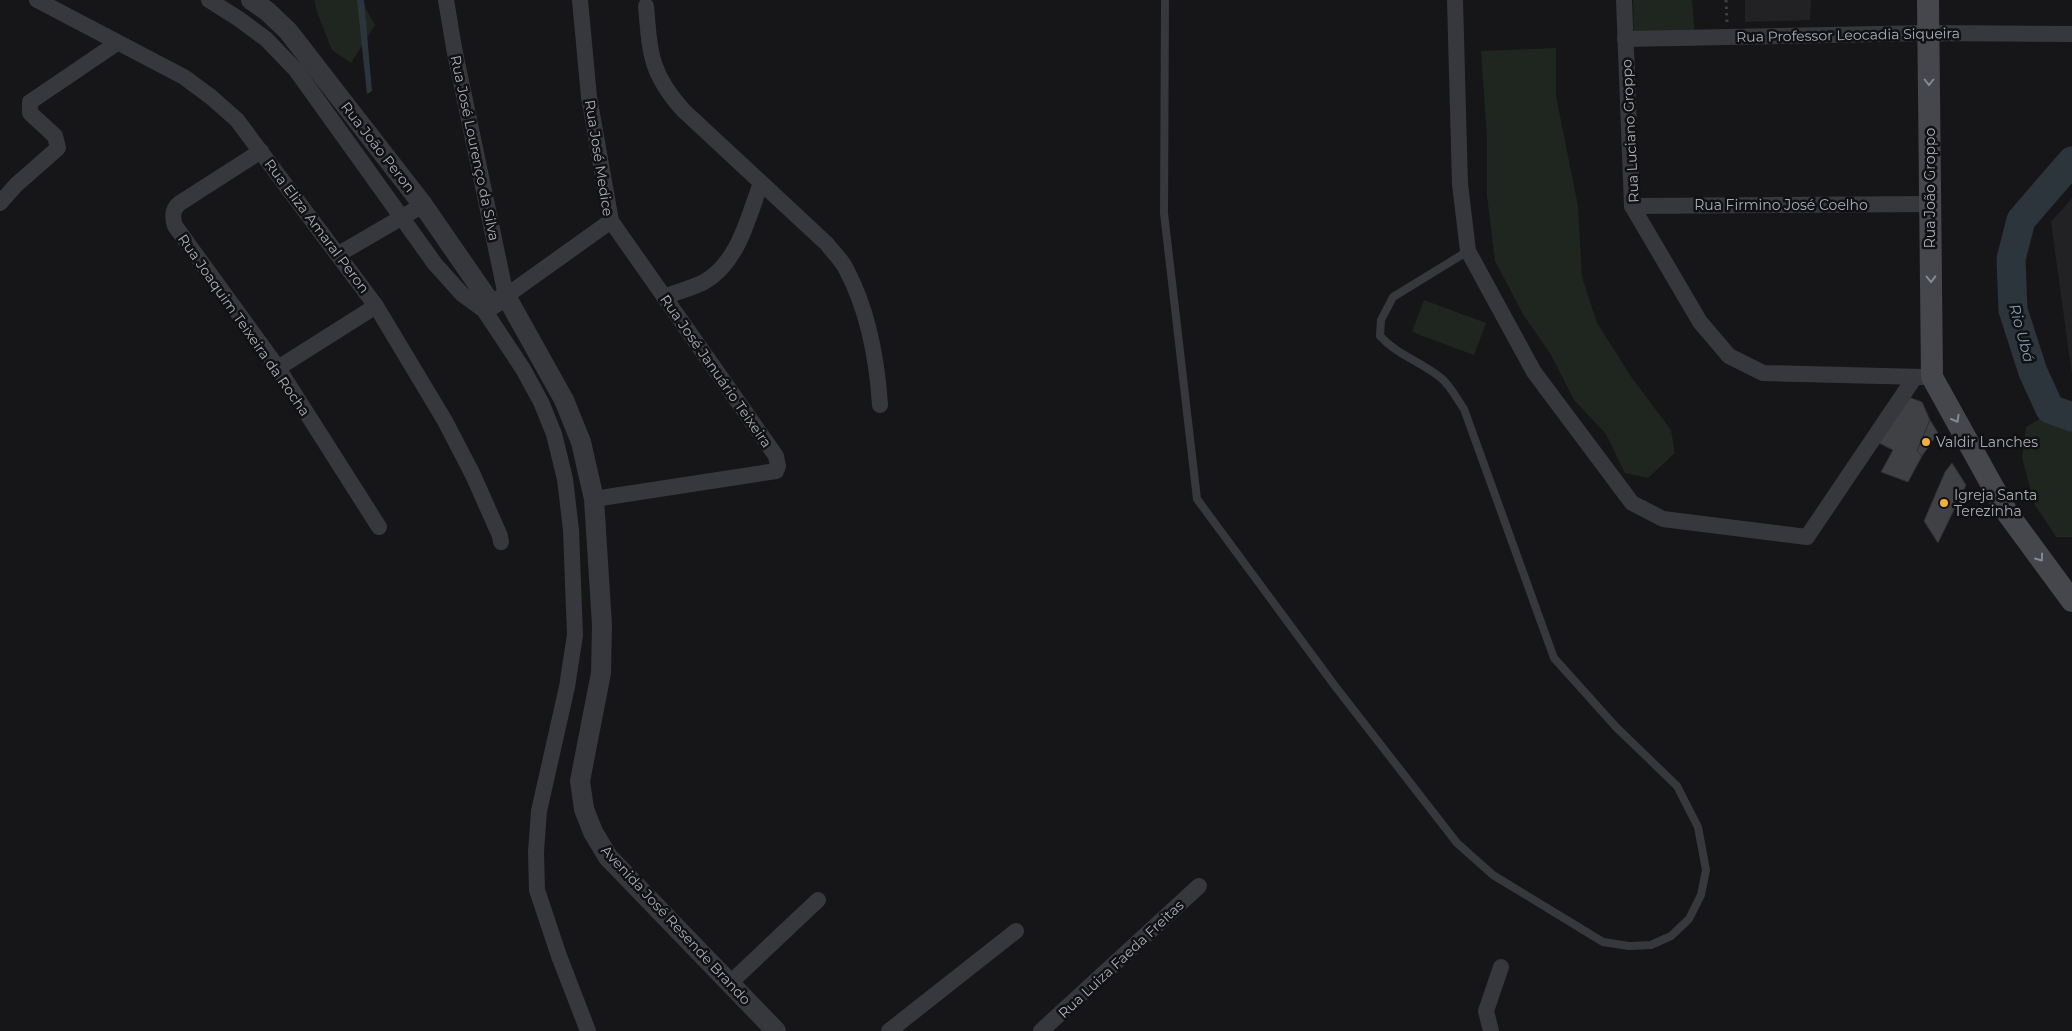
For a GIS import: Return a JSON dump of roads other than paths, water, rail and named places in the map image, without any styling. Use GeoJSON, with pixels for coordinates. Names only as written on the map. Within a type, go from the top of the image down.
{"type":"FeatureCollection","features":[{"type":"Feature","properties":{"kind":"main road","name":"Rua João Groppo"},"geometry":{"type":"LineString","coordinates":[[1923,377],[1930,204],[1928,0]]}},
{"type":"Feature","properties":{"kind":"main road"},"geometry":{"type":"LineString","coordinates":[[1923,377],[2008,514],[2072,601]]}},
{"type":"Feature","properties":{"kind":"street"},"geometry":{"type":"LineString","coordinates":[[209,0],[240,19],[266,39],[296,70],[449,282],[462,294],[494,304],[523,369],[541,402],[554,434],[565,479],[571,530],[575,635],[567,687],[540,811],[536,852],[537,890],[587,1030]]}},
{"type":"Feature","properties":{"kind":"street","name":"Rua João Peron"},"geometry":{"type":"LineString","coordinates":[[252,0],[288,31],[423,205],[494,304]]}},
{"type":"Feature","properties":{"kind":"street","name":"Rua José Lourenço da Silva"},"geometry":{"type":"LineString","coordinates":[[446,0],[494,304]]}},
{"type":"Feature","properties":{"kind":"street","name":"Rua José Medice"},"geometry":{"type":"LineString","coordinates":[[494,304],[611,221],[589,97],[580,0]]}},
{"type":"Feature","properties":{"kind":"street"},"geometry":{"type":"LineString","coordinates":[[1455,0],[1460,184],[1468,251],[1534,372],[1632,503],[1663,519],[1807,537],[1923,377]]}},
{"type":"Feature","properties":{"kind":"street","name":"Rua Luciano Groppo"},"geometry":{"type":"LineString","coordinates":[[1624,0],[1632,206],[1700,322],[1729,356],[1762,373],[1923,377]]}},
{"type":"Feature","properties":{"kind":"street","name":"Rua Eliza Amaral Peron"},"geometry":{"type":"LineString","coordinates":[[40,1],[117,44],[184,77],[211,97],[236,120],[339,254],[376,306],[446,421],[473,475],[501,542]]}},
{"type":"Feature","properties":{"kind":"street"},"geometry":{"type":"LineString","coordinates":[[646,6],[650,52],[655,69],[667,92],[683,110],[827,244],[846,268],[869,332],[878,372],[880,405]]}},
{"type":"Feature","properties":{"kind":"street","name":"Rua Professor Leocadia Siqueira"},"geometry":{"type":"LineString","coordinates":[[1625,39],[1928,33],[2072,34]]}},
{"type":"Feature","properties":{"kind":"street"},"geometry":{"type":"LineString","coordinates":[[0,203],[16,185],[58,148],[55,136],[30,113],[30,102],[117,44]]}},
{"type":"Feature","properties":{"kind":"street","name":"Rua Joaquim Teixeira da Rocha"},"geometry":{"type":"LineString","coordinates":[[261,151],[180,203],[173,212],[173,220],[175,226],[278,368],[379,527]]}},
{"type":"Feature","properties":{"kind":"street"},"geometry":{"type":"LineString","coordinates":[[664,297],[704,282],[716,273],[727,260],[738,246],[761,182]]}},
{"type":"Feature","properties":{"kind":"street","name":"Rua Firmino José Coelho"},"geometry":{"type":"LineString","coordinates":[[1632,206],[1930,204]]}},
{"type":"Feature","properties":{"kind":"street"},"geometry":{"type":"LineString","coordinates":[[339,254],[423,205]]}},
{"type":"Feature","properties":{"kind":"street","name":"Rua José Januário Teixeira"},"geometry":{"type":"LineString","coordinates":[[594,500],[776,471],[778,466],[776,456],[611,221]]}},
{"type":"Feature","properties":{"kind":"street","name":"Avenida José Resende Brando"},"geometry":{"type":"LineString","coordinates":[[494,304],[564,400],[581,442],[594,500],[602,625],[601,673],[580,781],[584,809],[593,832],[608,857],[776,1031]]}},
{"type":"Feature","properties":{"kind":"street"},"geometry":{"type":"LineString","coordinates":[[278,368],[376,306]]}},
{"type":"Feature","properties":{"kind":"street","name":"Rua Luiza Faeda Freitas"},"geometry":{"type":"LineString","coordinates":[[1041,1031],[1199,886]]}},
{"type":"Feature","properties":{"kind":"street"},"geometry":{"type":"LineString","coordinates":[[729,984],[818,900]]}},
{"type":"Feature","properties":{"kind":"street"},"geometry":{"type":"LineString","coordinates":[[889,1031],[1016,931]]}},
{"type":"Feature","properties":{"kind":"street"},"geometry":{"type":"LineString","coordinates":[[1491,1031],[1486,1011],[1501,967]]}},
{"type":"Feature","properties":{"kind":"lane"},"geometry":{"type":"LineString","coordinates":[[1165,0],[1164,213],[1197,500],[1335,686],[1457,843],[1493,875],[1603,942],[1630,946],[1651,945],[1671,936],[1689,919],[1701,895],[1706,870],[1698,827],[1677,786],[1616,727],[1554,658],[1464,409],[1442,379],[1419,363],[1390,347],[1380,336],[1381,320],[1393,297],[1468,251]]}},
{"type":"Feature","properties":{"kind":"waterway","name":"Rio Ubá"},"geometry":{"type":"LineString","coordinates":[[2072,161],[2021,220],[2011,259],[2013,310],[2033,372],[2050,409],[2072,417]]}},
{"type":"Feature","properties":{"kind":"place","name":"Valdir Lanches"},"geometry":{"type":"Point","coordinates":[1926,442]}},
{"type":"Feature","properties":{"kind":"place","name":"Igreja Santa Terezinha"},"geometry":{"type":"Point","coordinates":[1944,503]}}]}
